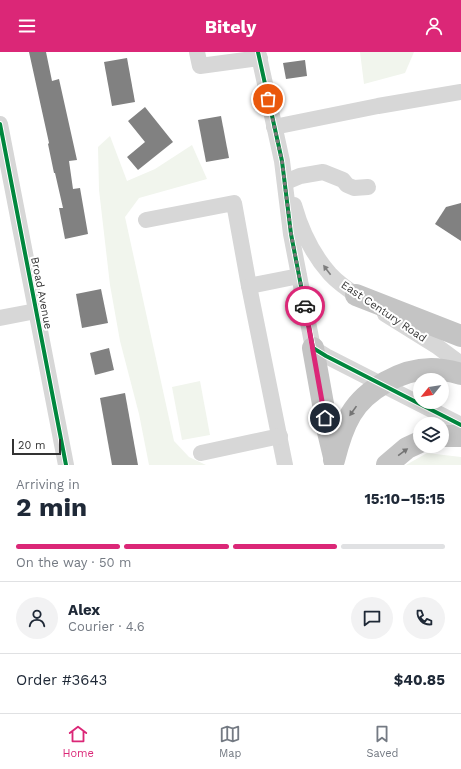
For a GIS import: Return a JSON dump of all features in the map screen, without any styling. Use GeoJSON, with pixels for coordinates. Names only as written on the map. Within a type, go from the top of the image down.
{"type":"FeatureCollection","features":[{"type":"Feature","properties":{"kind":"highway"},"geometry":{"type":"LineString","coordinates":[[356,295],[461,336]]}},
{"type":"Feature","properties":{"kind":"highway"},"geometry":{"type":"LineString","coordinates":[[313,348],[335,463]]}},
{"type":"Feature","properties":{"kind":"highway"},"geometry":{"type":"LineString","coordinates":[[335,463],[340,437],[351,413],[360,402],[382,385],[418,370],[430,369],[461,374]]}},
{"type":"Feature","properties":{"kind":"highway"},"geometry":{"type":"LineString","coordinates":[[449,436],[461,436]]}},
{"type":"Feature","properties":{"kind":"highway"},"geometry":{"type":"LineString","coordinates":[[388,465],[407,448],[413,445]]}},
{"type":"Feature","properties":{"kind":"street"},"geometry":{"type":"LineString","coordinates":[[197,52],[200,66],[259,55]]}},
{"type":"Feature","properties":{"kind":"street","name":"East Century Road"},"geometry":{"type":"LineString","coordinates":[[259,55],[282,161],[299,221],[312,248],[330,275],[356,295],[438,347],[461,364]]}},
{"type":"Feature","properties":{"kind":"street"},"geometry":{"type":"LineString","coordinates":[[274,127],[378,106],[461,92]]}},
{"type":"Feature","properties":{"kind":"street","name":"Broad Avenue"},"geometry":{"type":"LineString","coordinates":[[0,124],[66,465]]}},
{"type":"Feature","properties":{"kind":"street","name":"East Century Road"},"geometry":{"type":"LineString","coordinates":[[282,161],[291,234],[313,348]]}},
{"type":"Feature","properties":{"kind":"street"},"geometry":{"type":"LineString","coordinates":[[288,181],[300,176],[323,172],[343,180],[347,185],[354,188],[368,187]]}},
{"type":"Feature","properties":{"kind":"street"},"geometry":{"type":"LineString","coordinates":[[146,220],[234,204],[249,286],[286,465]]}},
{"type":"Feature","properties":{"kind":"street"},"geometry":{"type":"LineString","coordinates":[[249,286],[299,276]]}},
{"type":"Feature","properties":{"kind":"street"},"geometry":{"type":"LineString","coordinates":[[0,318],[36,311]]}},
{"type":"Feature","properties":{"kind":"street"},"geometry":{"type":"LineString","coordinates":[[313,348],[461,426]]}},
{"type":"Feature","properties":{"kind":"street"},"geometry":{"type":"LineString","coordinates":[[201,453],[280,436]]}},
{"type":"Feature","properties":{"kind":"shaded area"},"geometry":{"type":"Polygon","coordinates":[[[360,52],[414,52],[405,73],[364,84],[360,52]]]}},
{"type":"Feature","properties":{"kind":"shaded area"},"geometry":{"type":"Polygon","coordinates":[[[110,136],[127,181],[155,169],[192,145],[207,179],[139,198],[125,217],[174,441],[189,457],[206,465],[149,465],[139,414],[120,341],[110,285],[99,190],[98,147],[110,136]]]}},
{"type":"Feature","properties":{"kind":"shaded area"},"geometry":{"type":"Polygon","coordinates":[[[200,381],[210,435],[182,440],[172,387],[200,381]]]}},
{"type":"Feature","properties":{"kind":"shaded area"},"geometry":{"type":"Polygon","coordinates":[[[427,453],[461,457],[461,465],[406,465],[427,453]]]}},
{"type":"Feature","properties":{"kind":"building"},"geometry":{"type":"Polygon","coordinates":[[[29,52],[46,52],[52,81],[59,79],[77,160],[69,161],[73,189],[80,188],[88,234],[65,239],[59,208],[63,208],[54,173],[29,52]]]}},
{"type":"Feature","properties":{"kind":"building"},"geometry":{"type":"Polygon","coordinates":[[[127,58],[135,102],[112,106],[104,62],[127,58]]]}},
{"type":"Feature","properties":{"kind":"building"},"geometry":{"type":"Polygon","coordinates":[[[305,60],[307,76],[286,79],[283,63],[305,60]]]}},
{"type":"Feature","properties":{"kind":"building"},"geometry":{"type":"Polygon","coordinates":[[[145,107],[173,142],[138,170],[127,157],[145,142],[128,121],[145,107]]]}},
{"type":"Feature","properties":{"kind":"building"},"geometry":{"type":"Polygon","coordinates":[[[221,116],[229,158],[206,162],[198,120],[221,116]]]}},
{"type":"Feature","properties":{"kind":"building"},"geometry":{"type":"Polygon","coordinates":[[[461,203],[461,241],[435,224],[446,207],[461,203]]]}},
{"type":"Feature","properties":{"kind":"building"},"geometry":{"type":"Polygon","coordinates":[[[101,289],[108,323],[82,328],[76,294],[101,289]]]}},
{"type":"Feature","properties":{"kind":"building"},"geometry":{"type":"Polygon","coordinates":[[[109,348],[114,370],[95,375],[90,353],[109,348]]]}},
{"type":"Feature","properties":{"kind":"building"},"geometry":{"type":"Polygon","coordinates":[[[125,393],[138,465],[112,465],[100,398],[125,393]]]}},
{"type":"Feature","properties":{"kind":"cycle path"},"geometry":{"type":"LineString","coordinates":[[258,52],[282,161],[291,234],[313,348],[461,425]]}},
{"type":"Feature","properties":{"kind":"cycle path"},"geometry":{"type":"LineString","coordinates":[[0,124],[66,465]]}},
{"type":"Feature","properties":{"kind":"way so far"},"geometry":{"type":"LineString","coordinates":[[268,99],[282,161],[291,234],[305,306]]}},
{"type":"Feature","properties":{"kind":"route"},"geometry":{"type":"LineString","coordinates":[[305,306],[325,418]]}}]}
